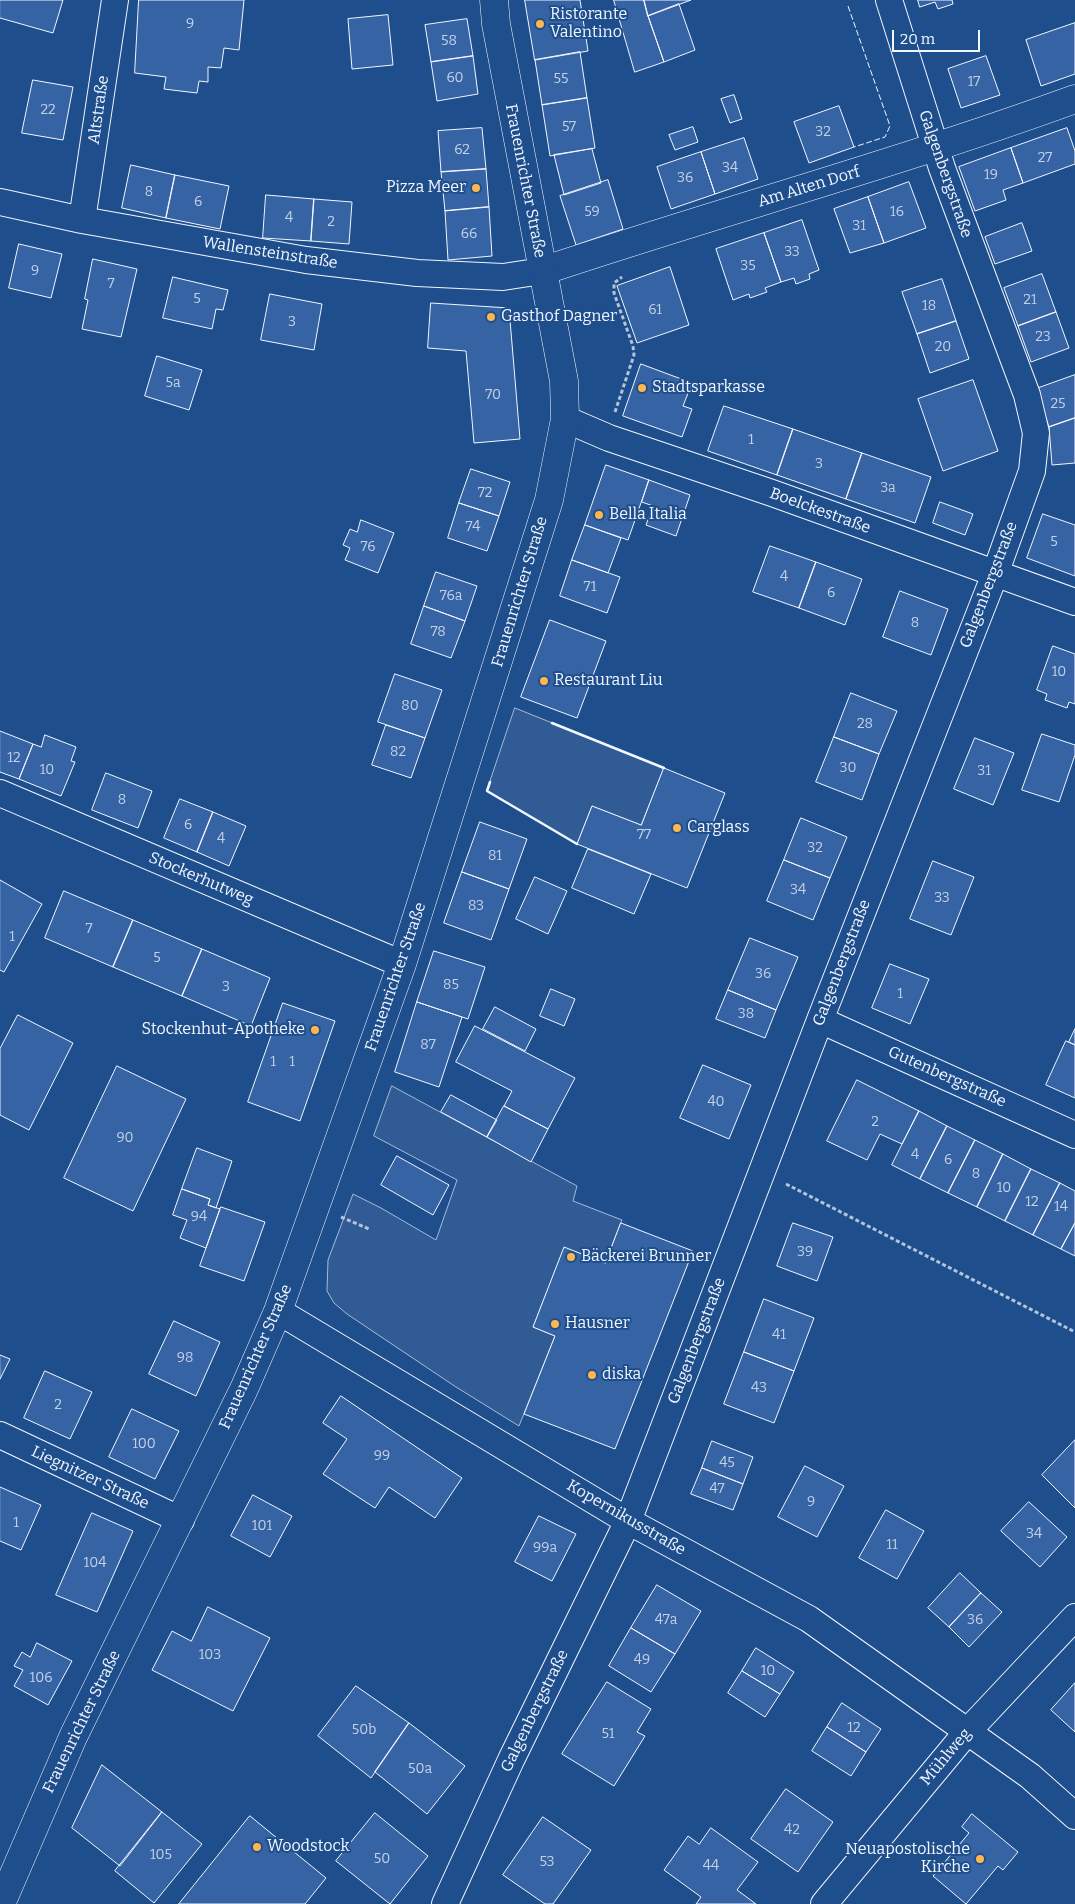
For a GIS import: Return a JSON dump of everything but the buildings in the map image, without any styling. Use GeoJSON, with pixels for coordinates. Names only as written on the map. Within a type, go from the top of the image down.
{"type":"FeatureCollection","features":[{"type":"Feature","properties":{"kind":"main road","name":"Frauenrichter Straße"},"geometry":{"type":"LineString","coordinates":[[1,1904],[73,1737],[181,1520],[244,1389],[278,1311],[402,964],[549,500],[565,419],[564,381],[496,24],[494,0]]}},
{"type":"Feature","properties":{"kind":"main road","name":"Am Alten Dorf"},"geometry":{"type":"LineString","coordinates":[[542,271],[653,234],[935,148],[1075,99]]}},
{"type":"Feature","properties":{"kind":"street","name":"Altstraße"},"geometry":{"type":"LineString","coordinates":[[82,220],[115,0]]}},
{"type":"Feature","properties":{"kind":"street","name":"Galgenbergstraße"},"geometry":{"type":"LineString","coordinates":[[445,1904],[516,1751],[628,1521],[820,1020],[994,574],[1032,471],[1036,432],[1027,395],[935,148],[889,0]]}},
{"type":"Feature","properties":{"kind":"street","name":"Wallensteinstraße"},"geometry":{"type":"LineString","coordinates":[[0,202],[82,220],[306,260],[417,273],[503,277],[542,271]]}},
{"type":"Feature","properties":{"kind":"street","name":"Boelckestraße"},"geometry":{"type":"LineString","coordinates":[[565,419],[608,438],[772,493],[1075,602]]}},
{"type":"Feature","properties":{"kind":"street","name":"Stockerhutweg"},"geometry":{"type":"LineString","coordinates":[[0,793],[402,964]]}},
{"type":"Feature","properties":{"kind":"street","name":"Gutenbergstraße"},"geometry":{"type":"LineString","coordinates":[[820,1020],[1075,1134]]}},
{"type":"Feature","properties":{"kind":"street","name":"Kopernikusstraße"},"geometry":{"type":"LineString","coordinates":[[278,1311],[628,1521],[809,1619],[1030,1776],[1075,1816]]}},
{"type":"Feature","properties":{"kind":"street","name":"Liegnitzer Straße"},"geometry":{"type":"LineString","coordinates":[[0,1436],[181,1520]]}},
{"type":"Feature","properties":{"kind":"street","name":"Mühlweg"},"geometry":{"type":"LineString","coordinates":[[824,1904],[967,1732],[1075,1617]]}},
{"type":"Feature","properties":{"kind":"path"},"geometry":{"type":"LineString","coordinates":[[615,416],[634,355],[633,346],[614,293],[614,283],[622,277],[631,274]]}},
{"type":"Feature","properties":{"kind":"path"},"geometry":{"type":"LineString","coordinates":[[762,1172],[1075,1332]]}},
{"type":"Feature","properties":{"kind":"path"},"geometry":{"type":"LineString","coordinates":[[338,1216],[369,1229]]}},
{"type":"Feature","properties":{"kind":"shaded area"},"geometry":{"type":"Polygon","coordinates":[[[515,708],[664,768],[641,825],[592,806],[577,844],[487,791],[515,708]]]}},
{"type":"Feature","properties":{"kind":"shaded area"},"geometry":{"type":"Polygon","coordinates":[[[392,1086],[577,1186],[573,1201],[622,1220],[605,1263],[564,1248],[533,1327],[555,1336],[519,1426],[456,1387],[347,1314],[334,1303],[327,1291],[328,1260],[353,1194],[436,1240],[457,1180],[374,1136],[392,1086]]]}},
{"type":"Feature","properties":{"kind":"fence"},"geometry":{"type":"LineString","coordinates":[[848,6],[890,126],[885,137],[854,147]]}},
{"type":"Feature","properties":{"kind":"wall"},"geometry":{"type":"LineString","coordinates":[[552,723],[664,768]]}},
{"type":"Feature","properties":{"kind":"wall"},"geometry":{"type":"LineString","coordinates":[[490,782],[487,791],[577,844]]}},
{"type":"Feature","properties":{"kind":"place","name":"Ristorante Valentino"},"geometry":{"type":"Point","coordinates":[540,24]}},
{"type":"Feature","properties":{"kind":"place","name":"Pizza Meer"},"geometry":{"type":"Point","coordinates":[476,188]}},
{"type":"Feature","properties":{"kind":"place","name":"Gasthof Dagner"},"geometry":{"type":"Point","coordinates":[491,317]}},
{"type":"Feature","properties":{"kind":"place","name":"Stadtsparkasse"},"geometry":{"type":"Point","coordinates":[642,388]}},
{"type":"Feature","properties":{"kind":"place","name":"Bella Italia"},"geometry":{"type":"Point","coordinates":[599,515]}},
{"type":"Feature","properties":{"kind":"place","name":"Restaurant Liu"},"geometry":{"type":"Point","coordinates":[544,681]}},
{"type":"Feature","properties":{"kind":"place","name":"Carglass"},"geometry":{"type":"Point","coordinates":[677,828]}},
{"type":"Feature","properties":{"kind":"place","name":"Stockenhut-Apotheke"},"geometry":{"type":"Point","coordinates":[315,1030]}},
{"type":"Feature","properties":{"kind":"place","name":"Bäckerei Brunner"},"geometry":{"type":"Point","coordinates":[571,1257]}},
{"type":"Feature","properties":{"kind":"place","name":"Hausner"},"geometry":{"type":"Point","coordinates":[555,1324]}},
{"type":"Feature","properties":{"kind":"place","name":"diska"},"geometry":{"type":"Point","coordinates":[592,1375]}},
{"type":"Feature","properties":{"kind":"place","name":"Woodstock"},"geometry":{"type":"Point","coordinates":[257,1847]}},
{"type":"Feature","properties":{"kind":"place","name":"Neuapostolische Kirche"},"geometry":{"type":"Point","coordinates":[980,1859]}}]}
